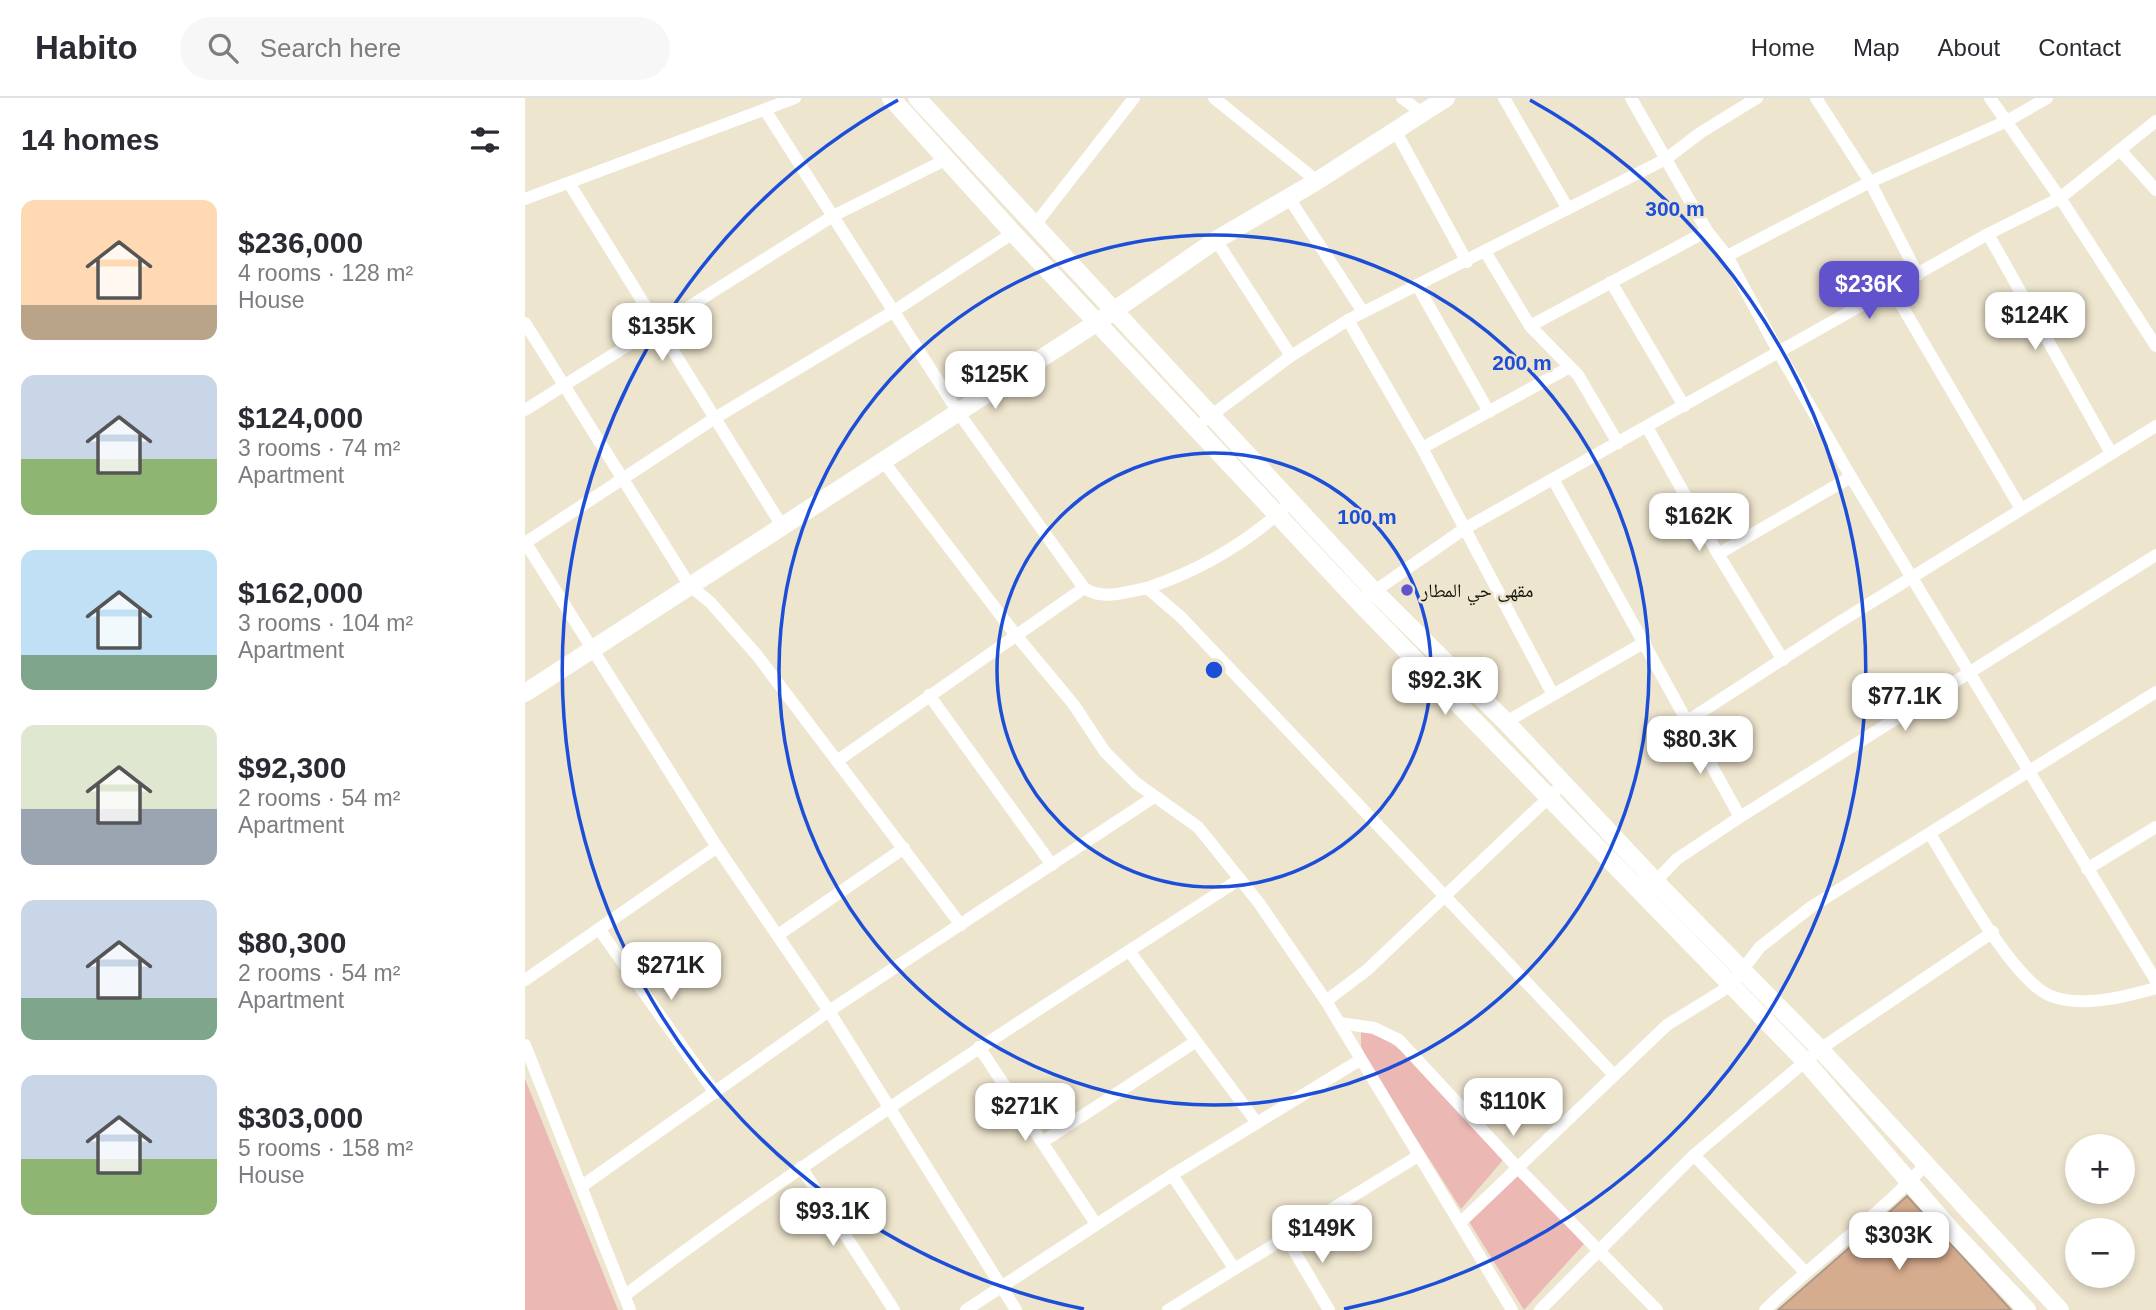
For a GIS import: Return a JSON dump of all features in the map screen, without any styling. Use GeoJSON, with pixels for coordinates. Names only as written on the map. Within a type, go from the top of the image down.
{"type":"FeatureCollection","features":[{"type":"Feature","properties":{"kind":"street"},"geometry":{"type":"LineString","coordinates":[[525,200],[795,98]]}},
{"type":"Feature","properties":{"kind":"street"},"geometry":{"type":"LineString","coordinates":[[891,98],[947,159],[1034,226],[1113,309],[1210,413],[1285,508],[1550,796],[1805,1062],[1951,1230],[2027,1310]]}},
{"type":"Feature","properties":{"kind":"street"},"geometry":{"type":"LineString","coordinates":[[917,98],[985,187],[1013,233],[1198,428],[1285,508]]}},
{"type":"Feature","properties":{"kind":"street"},"geometry":{"type":"LineString","coordinates":[[1034,226],[1134,98]]}},
{"type":"Feature","properties":{"kind":"street"},"geometry":{"type":"LineString","coordinates":[[1214,98],[1318,181]]}},
{"type":"Feature","properties":{"kind":"street"},"geometry":{"type":"LineString","coordinates":[[1402,98],[1422,113]]}},
{"type":"Feature","properties":{"kind":"street"},"geometry":{"type":"LineString","coordinates":[[525,693],[1096,323],[1216,240],[1318,181],[1446,98]]}},
{"type":"Feature","properties":{"kind":"street"},"geometry":{"type":"LineString","coordinates":[[1504,98],[1568,209]]}},
{"type":"Feature","properties":{"kind":"street"},"geometry":{"type":"LineString","coordinates":[[1198,428],[1210,413],[1348,320],[1486,253],[1666,159],[1712,125],[1757,98]]}},
{"type":"Feature","properties":{"kind":"street"},"geometry":{"type":"LineString","coordinates":[[1816,98],[1870,182],[1918,275]]}},
{"type":"Feature","properties":{"kind":"street"},"geometry":{"type":"LineString","coordinates":[[1990,98],[2060,198],[2156,346]]}},
{"type":"Feature","properties":{"kind":"street"},"geometry":{"type":"LineString","coordinates":[[1727,256],[1870,182],[2007,121],[2047,98]]}},
{"type":"Feature","properties":{"kind":"street"},"geometry":{"type":"LineString","coordinates":[[1635,99],[1707,231],[1727,256],[1851,477],[2156,981]]}},
{"type":"Feature","properties":{"kind":"street"},"geometry":{"type":"LineString","coordinates":[[765,110],[958,412],[1084,588],[1093,594],[1109,596],[1147,588],[1193,571],[1251,537],[1285,508]]}},
{"type":"Feature","properties":{"kind":"street"},"geometry":{"type":"LineString","coordinates":[[1366,596],[1464,529],[1988,234],[2060,198],[2156,121]]}},
{"type":"Feature","properties":{"kind":"street"},"geometry":{"type":"LineString","coordinates":[[1395,130],[1467,261]]}},
{"type":"Feature","properties":{"kind":"street"},"geometry":{"type":"LineString","coordinates":[[2121,151],[2156,190]]}},
{"type":"Feature","properties":{"kind":"street"},"geometry":{"type":"LineString","coordinates":[[525,410],[833,216],[947,159]]}},
{"type":"Feature","properties":{"kind":"street"},"geometry":{"type":"LineString","coordinates":[[569,183],[782,526]]}},
{"type":"Feature","properties":{"kind":"street"},"geometry":{"type":"LineString","coordinates":[[1289,198],[1363,312]]}},
{"type":"Feature","properties":{"kind":"street"},"geometry":{"type":"LineString","coordinates":[[1530,326],[1707,231]]}},
{"type":"Feature","properties":{"kind":"street"},"geometry":{"type":"LineString","coordinates":[[1013,233],[894,311],[715,418],[525,542],[717,847],[829,1011],[1016,1310]]}},
{"type":"Feature","properties":{"kind":"street"},"geometry":{"type":"LineString","coordinates":[[1988,234],[2111,453]]}},
{"type":"Feature","properties":{"kind":"street"},"geometry":{"type":"LineString","coordinates":[[1216,240],[1291,356]]}},
{"type":"Feature","properties":{"kind":"street"},"geometry":{"type":"LineString","coordinates":[[1486,253],[1530,326],[1570,367],[1618,443]]}},
{"type":"Feature","properties":{"kind":"street"},"geometry":{"type":"LineString","coordinates":[[1611,282],[1684,406]]}},
{"type":"Feature","properties":{"kind":"street"},"geometry":{"type":"LineString","coordinates":[[1417,285],[1489,412]]}},
{"type":"Feature","properties":{"kind":"street"},"geometry":{"type":"LineString","coordinates":[[1892,289],[2021,509]]}},
{"type":"Feature","properties":{"kind":"street"},"geometry":{"type":"LineString","coordinates":[[1348,320],[1422,448],[1552,693]]}},
{"type":"Feature","properties":{"kind":"street"},"geometry":{"type":"LineString","coordinates":[[525,323],[690,586],[710,602],[756,654],[961,925]]}},
{"type":"Feature","properties":{"kind":"street"},"geometry":{"type":"LineString","coordinates":[[1422,448],[1570,367]]}},
{"type":"Feature","properties":{"kind":"street"},"geometry":{"type":"LineString","coordinates":[[1689,720],[2156,426]]}},
{"type":"Feature","properties":{"kind":"street"},"geometry":{"type":"LineString","coordinates":[[1647,427],[1718,554],[1783,660]]}},
{"type":"Feature","properties":{"kind":"street"},"geometry":{"type":"LineString","coordinates":[[883,461],[1015,634],[1075,705],[1120,770],[1198,827],[1241,879],[1340,1023],[1512,1310]]}},
{"type":"Feature","properties":{"kind":"street"},"geometry":{"type":"LineString","coordinates":[[1718,554],[1851,477]]}},
{"type":"Feature","properties":{"kind":"street"},"geometry":{"type":"LineString","coordinates":[[1553,479],[1689,720],[1740,817]]}},
{"type":"Feature","properties":{"kind":"street"},"geometry":{"type":"LineString","coordinates":[[1643,895],[1677,859],[1740,817],[2156,555]]}},
{"type":"Feature","properties":{"kind":"street"},"geometry":{"type":"LineString","coordinates":[[837,761],[1084,588]]}},
{"type":"Feature","properties":{"kind":"street"},"geometry":{"type":"LineString","coordinates":[[1147,588],[1181,617],[1614,1075]]}},
{"type":"Feature","properties":{"kind":"street"},"geometry":{"type":"LineString","coordinates":[[1366,596],[1506,722],[1656,882],[1820,1049],[1970,1211],[2049,1306]]}},
{"type":"Feature","properties":{"kind":"street"},"geometry":{"type":"LineString","coordinates":[[1506,722],[1552,693],[1645,642]]}},
{"type":"Feature","properties":{"kind":"street"},"geometry":{"type":"LineString","coordinates":[[1460,1223],[1516,1166],[1667,1025],[1730,986],[1744,972],[1760,947],[1811,907],[2030,773],[2156,692]]}},
{"type":"Feature","properties":{"kind":"street"},"geometry":{"type":"LineString","coordinates":[[929,695],[1052,865]]}},
{"type":"Feature","properties":{"kind":"street"},"geometry":{"type":"LineString","coordinates":[[1326,1001],[1367,970],[1564,783]]}},
{"type":"Feature","properties":{"kind":"street"},"geometry":{"type":"LineString","coordinates":[[582,1186],[829,1011],[1154,797]]}},
{"type":"Feature","properties":{"kind":"street"},"geometry":{"type":"LineString","coordinates":[[2087,869],[2156,827]]}},
{"type":"Feature","properties":{"kind":"street"},"geometry":{"type":"LineString","coordinates":[[1930,834],[2024,977],[2049,995],[2074,1000],[2127,997],[2156,988]]}},
{"type":"Feature","properties":{"kind":"street"},"geometry":{"type":"LineString","coordinates":[[525,980],[717,847]]}},
{"type":"Feature","properties":{"kind":"street"},"geometry":{"type":"LineString","coordinates":[[778,935],[904,848]]}},
{"type":"Feature","properties":{"kind":"street"},"geometry":{"type":"LineString","coordinates":[[624,1296],[801,1167],[889,1107],[1241,879]]}},
{"type":"Feature","properties":{"kind":"street"},"geometry":{"type":"LineString","coordinates":[[599,929],[715,1093]]}},
{"type":"Feature","properties":{"kind":"street"},"geometry":{"type":"LineString","coordinates":[[1540,1310],[1598,1248],[1693,1156],[1820,1049],[1993,932]]}},
{"type":"Feature","properties":{"kind":"street"},"geometry":{"type":"LineString","coordinates":[[1129,951],[1257,1123]]}},
{"type":"Feature","properties":{"kind":"street"},"geometry":{"type":"LineString","coordinates":[[1340,1023],[1374,1028],[1399,1040],[1516,1166],[1657,1310]]}},
{"type":"Feature","properties":{"kind":"street"},"geometry":{"type":"LineString","coordinates":[[1044,1142],[1195,1042]]}},
{"type":"Feature","properties":{"kind":"street"},"geometry":{"type":"LineString","coordinates":[[525,1045],[630,1310]]}},
{"type":"Feature","properties":{"kind":"street"},"geometry":{"type":"LineString","coordinates":[[979,1047],[1096,1224]]}},
{"type":"Feature","properties":{"kind":"street"},"geometry":{"type":"LineString","coordinates":[[966,1310],[1172,1175],[1360,1060]]}},
{"type":"Feature","properties":{"kind":"street"},"geometry":{"type":"LineString","coordinates":[[1168,1310],[1418,1156]]}},
{"type":"Feature","properties":{"kind":"street"},"geometry":{"type":"LineString","coordinates":[[1693,1156],[1804,1271]]}},
{"type":"Feature","properties":{"kind":"street"},"geometry":{"type":"LineString","coordinates":[[1765,1310],[1804,1271],[1909,1183],[1926,1164]]}},
{"type":"Feature","properties":{"kind":"street"},"geometry":{"type":"LineString","coordinates":[[801,1167],[894,1310]]}},
{"type":"Feature","properties":{"kind":"street"},"geometry":{"type":"LineString","coordinates":[[1172,1175],[1234,1268]]}},
{"type":"Feature","properties":{"kind":"street"},"geometry":{"type":"LineString","coordinates":[[1951,1230],[1970,1211]]}},
{"type":"Feature","properties":{"kind":"street"},"geometry":{"type":"LineString","coordinates":[[1286,1237],[1328,1310]]}},
{"type":"Feature","properties":{"kind":"shaded area"},"geometry":{"type":"Polygon","coordinates":[[[1361,1032],[1379,1034],[1400,1050],[1503,1160],[1461,1209],[1367,1061],[1361,1046],[1361,1032]]]}},
{"type":"Feature","properties":{"kind":"shaded area"},"geometry":{"type":"Polygon","coordinates":[[[525,1079],[618,1310],[525,1310],[525,1079]]]}},
{"type":"Feature","properties":{"kind":"shaded area"},"geometry":{"type":"Polygon","coordinates":[[[1517,1171],[1584,1244],[1524,1310],[1468,1220],[1517,1171]]]}},
{"type":"Feature","properties":{"kind":"building"},"geometry":{"type":"Polygon","coordinates":[[[1907,1196],[2011,1310],[1778,1310],[1873,1227],[1907,1196]]]}},
{"type":"Feature","properties":{"kind":"place","name":"مقهى حي المطار"},"geometry":{"type":"Point","coordinates":[1407,590]}}]}
